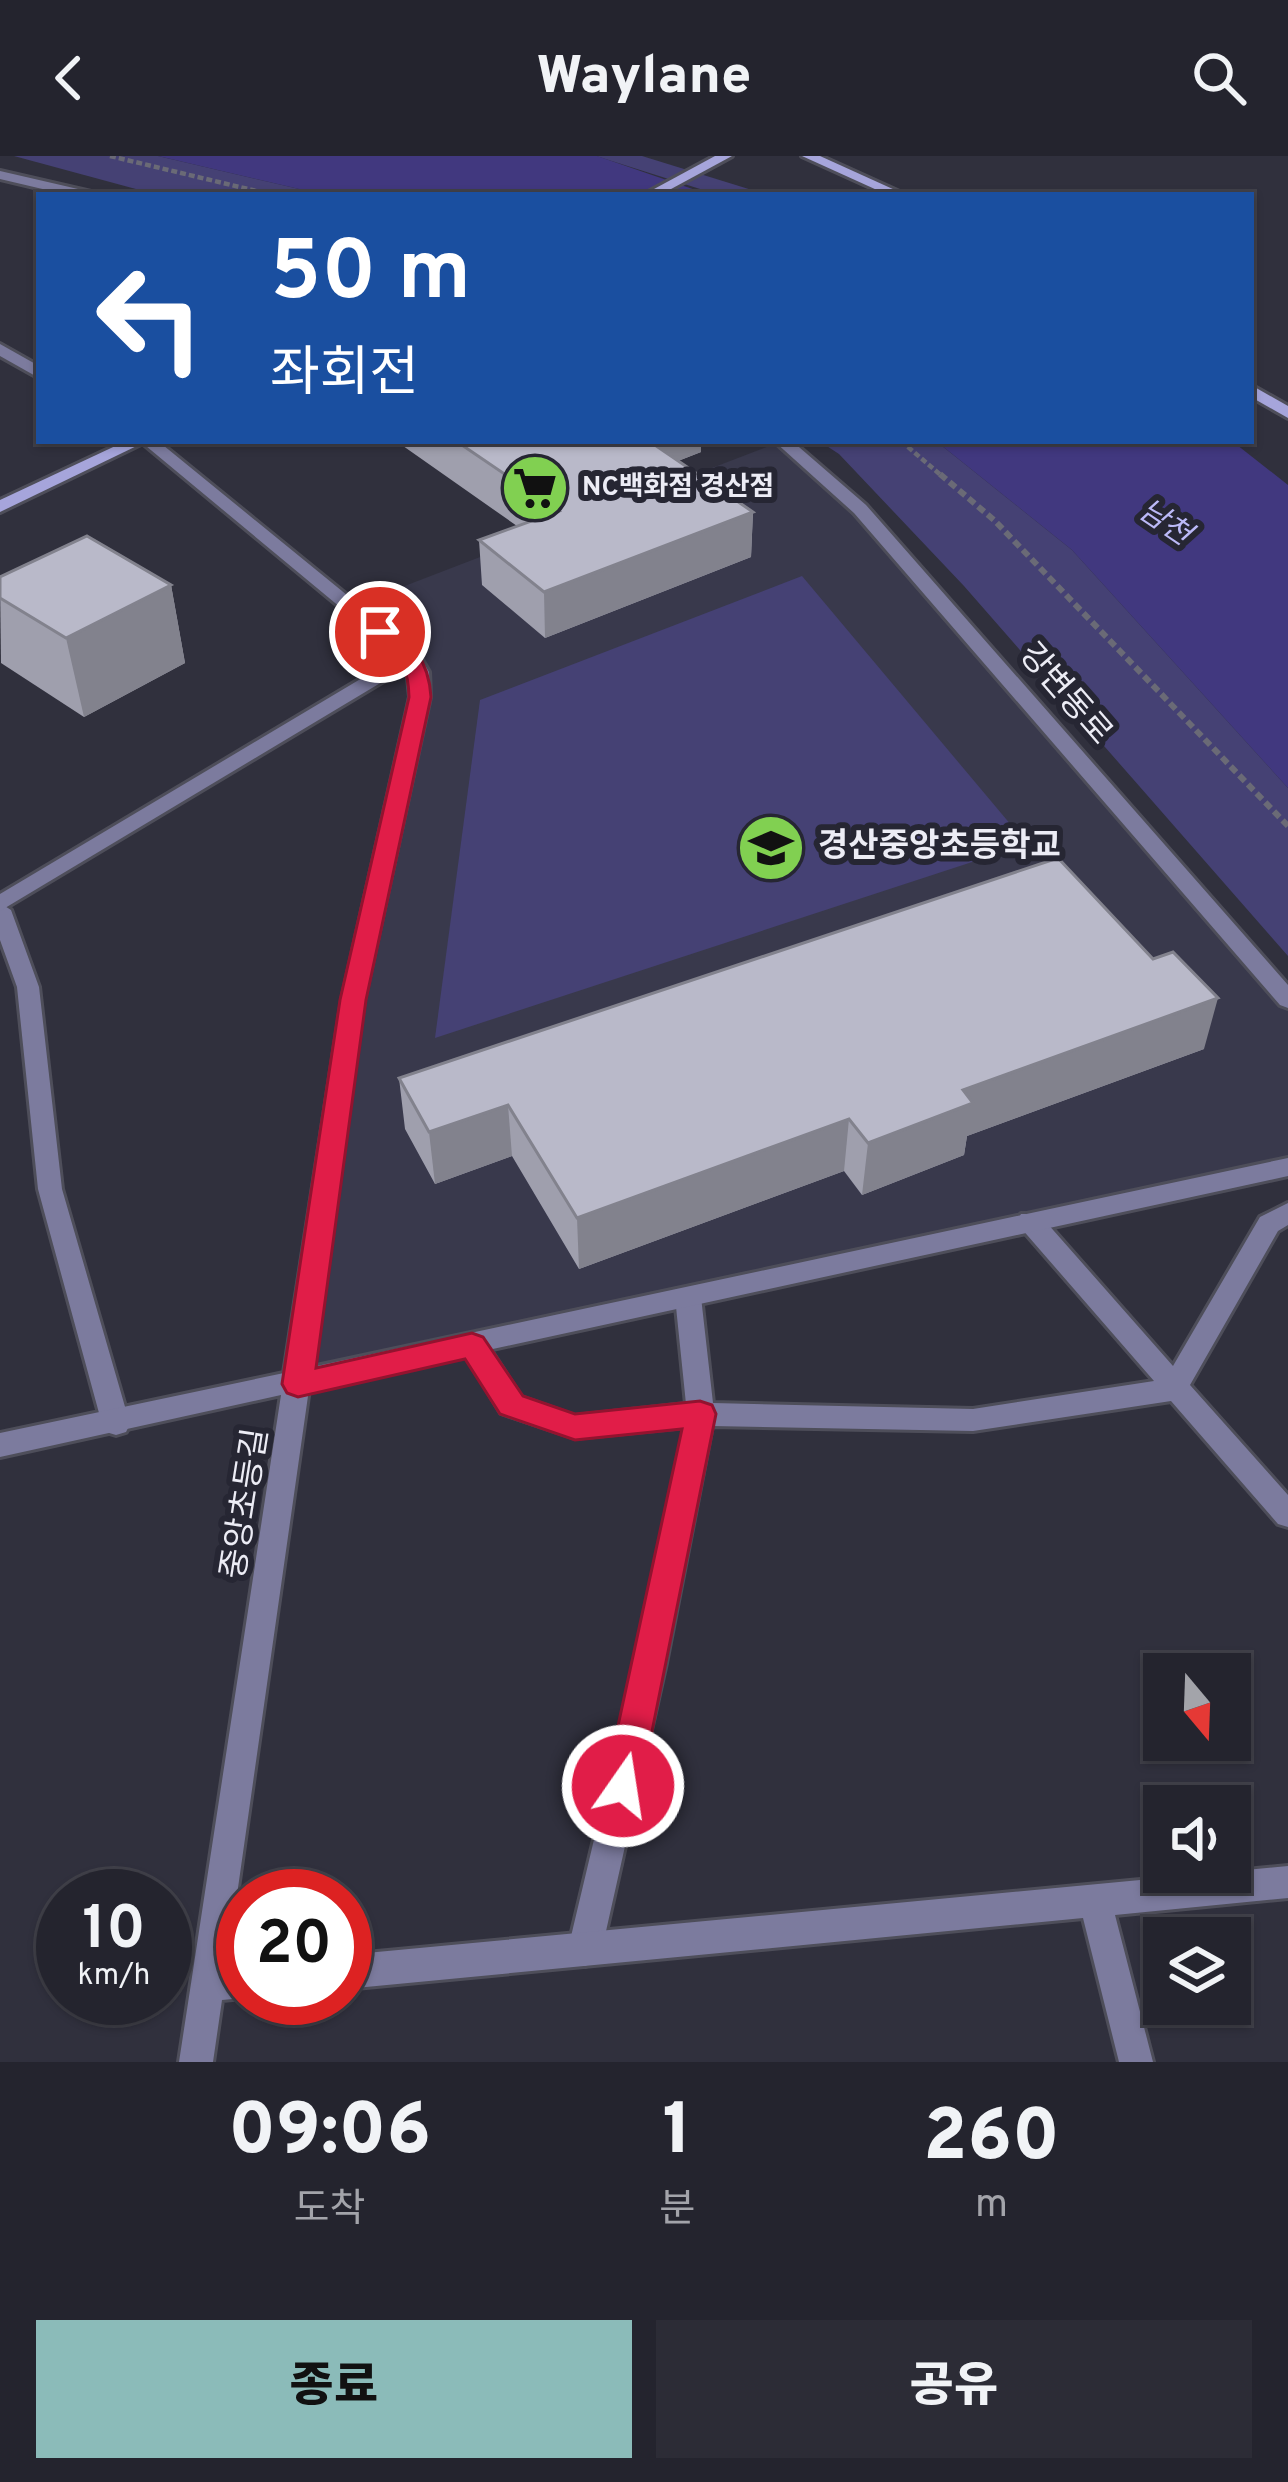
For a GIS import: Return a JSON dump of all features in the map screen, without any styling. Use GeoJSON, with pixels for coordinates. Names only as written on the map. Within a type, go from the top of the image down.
{"type":"FeatureCollection","features":[{"type":"Feature","properties":{"kind":"street"},"geometry":{"type":"LineString","coordinates":[[809,156],[892,192]]}},
{"type":"Feature","properties":{"kind":"street"},"geometry":{"type":"LineString","coordinates":[[656,192],[723,157]]}},
{"type":"Feature","properties":{"kind":"street"},"geometry":{"type":"LineString","coordinates":[[0,176],[72,192]]}},
{"type":"Feature","properties":{"kind":"street"},"geometry":{"type":"LineString","coordinates":[[0,349],[36,371]]}},
{"type":"Feature","properties":{"kind":"street"},"geometry":{"type":"LineString","coordinates":[[1254,392],[1288,412]]}},
{"type":"Feature","properties":{"kind":"street"},"geometry":{"type":"LineString","coordinates":[[0,507],[136,444]]}},
{"type":"Feature","properties":{"kind":"street"},"geometry":{"type":"LineString","coordinates":[[116,1424],[50,1189],[28,987],[0,907],[411,657],[147,444]]}},
{"type":"Feature","properties":{"kind":"street","name":"강변동로"},"geometry":{"type":"LineString","coordinates":[[785,444],[860,508],[1288,1000]]}},
{"type":"Feature","properties":{"kind":"street","name":"중앙초등길"},"geometry":{"type":"LineString","coordinates":[[196,2062],[353,1000],[420,697],[419,672],[411,657]]}},
{"type":"Feature","properties":{"kind":"street"},"geometry":{"type":"LineString","coordinates":[[0,1445],[116,1424],[1288,1167]]}},
{"type":"Feature","properties":{"kind":"street"},"geometry":{"type":"LineString","coordinates":[[1174,1390],[1269,1224],[1288,1213]]}},
{"type":"Feature","properties":{"kind":"street"},"geometry":{"type":"LineString","coordinates":[[1030,1221],[1288,1515]]}},
{"type":"Feature","properties":{"kind":"street"},"geometry":{"type":"LineString","coordinates":[[585,1949],[651,1663],[700,1414],[688,1297]]}},
{"type":"Feature","properties":{"kind":"street"},"geometry":{"type":"LineString","coordinates":[[472,1346],[512,1405],[575,1427],[700,1414],[973,1420],[1174,1390]]}},
{"type":"Feature","properties":{"kind":"street"},"geometry":{"type":"LineString","coordinates":[[372,1969],[1288,1882]]}},
{"type":"Feature","properties":{"kind":"street"},"geometry":{"type":"LineString","coordinates":[[1094,1900],[1136,2062]]}},
{"type":"Feature","properties":{"kind":"street"},"geometry":{"type":"LineString","coordinates":[[208,1984],[216,1983]]}},
{"type":"Feature","properties":{"kind":"path"},"geometry":{"type":"LineString","coordinates":[[110,156],[260,192]]}},
{"type":"Feature","properties":{"kind":"path"},"geometry":{"type":"LineString","coordinates":[[905,444],[994,520],[1288,826]]}},
{"type":"Feature","properties":{"kind":"shaded area"},"geometry":{"type":"Polygon","coordinates":[[[14,156],[158,156],[312,192],[147,192],[14,156]]]}},
{"type":"Feature","properties":{"kind":"shaded area"},"geometry":{"type":"Polygon","coordinates":[[[596,156],[642,156],[758,192],[710,192],[596,156]]]}},
{"type":"Feature","properties":{"kind":"shaded area","name":"경산중앙초등학교"},"geometry":{"type":"Polygon","coordinates":[[[774,444],[786,444],[814,465],[1288,999],[1288,1169],[298,1385],[419,672],[350,607],[774,444]]]}},
{"type":"Feature","properties":{"kind":"shaded area"},"geometry":{"type":"Polygon","coordinates":[[[824,444],[940,444],[1072,550],[1288,788],[1288,956],[964,586],[839,454],[824,444]]]}},
{"type":"Feature","properties":{"kind":"shaded area"},"geometry":{"type":"Polygon","coordinates":[[[802,576],[1027,844],[435,1038],[480,700],[802,576]]]}},
{"type":"Feature","properties":{"kind":"water"},"geometry":{"type":"Polygon","coordinates":[[[158,156],[597,156],[701,192],[312,192],[158,156]]]}},
{"type":"Feature","properties":{"kind":"water","name":"남천"},"geometry":{"type":"Polygon","coordinates":[[[940,444],[1236,444],[1288,485],[1288,788],[1072,550],[940,444]]]}},
{"type":"Feature","properties":{"kind":"building"},"geometry":{"type":"Polygon","coordinates":[[[460,444],[653,444],[753,512],[544,592],[479,540],[559,511],[460,444]]]}},
{"type":"Feature","properties":{"kind":"building"},"geometry":{"type":"Polygon","coordinates":[[[87,536],[171,585],[66,638],[0,598],[0,577],[87,536]]]}},
{"type":"Feature","properties":{"kind":"building"},"geometry":{"type":"Polygon","coordinates":[[[1058,858],[1153,959],[1173,952],[1218,998],[963,1090],[973,1103],[868,1143],[849,1119],[577,1218],[508,1105],[429,1132],[399,1078],[1058,858]]]}},
{"type":"Feature","properties":{"kind":"place","name":"NC백화점 경산점"},"geometry":{"type":"Point","coordinates":[535,488]}},
{"type":"Feature","properties":{"kind":"place","name":"경산중앙초등학교"},"geometry":{"type":"Point","coordinates":[771,848]}},
{"type":"Feature","properties":{"kind":"route"},"geometry":{"type":"LineString","coordinates":[[380,632],[411,657],[419,672],[420,697],[353,1000],[298,1384],[472,1346],[512,1405],[575,1427],[700,1414],[623,1786]]}}]}
